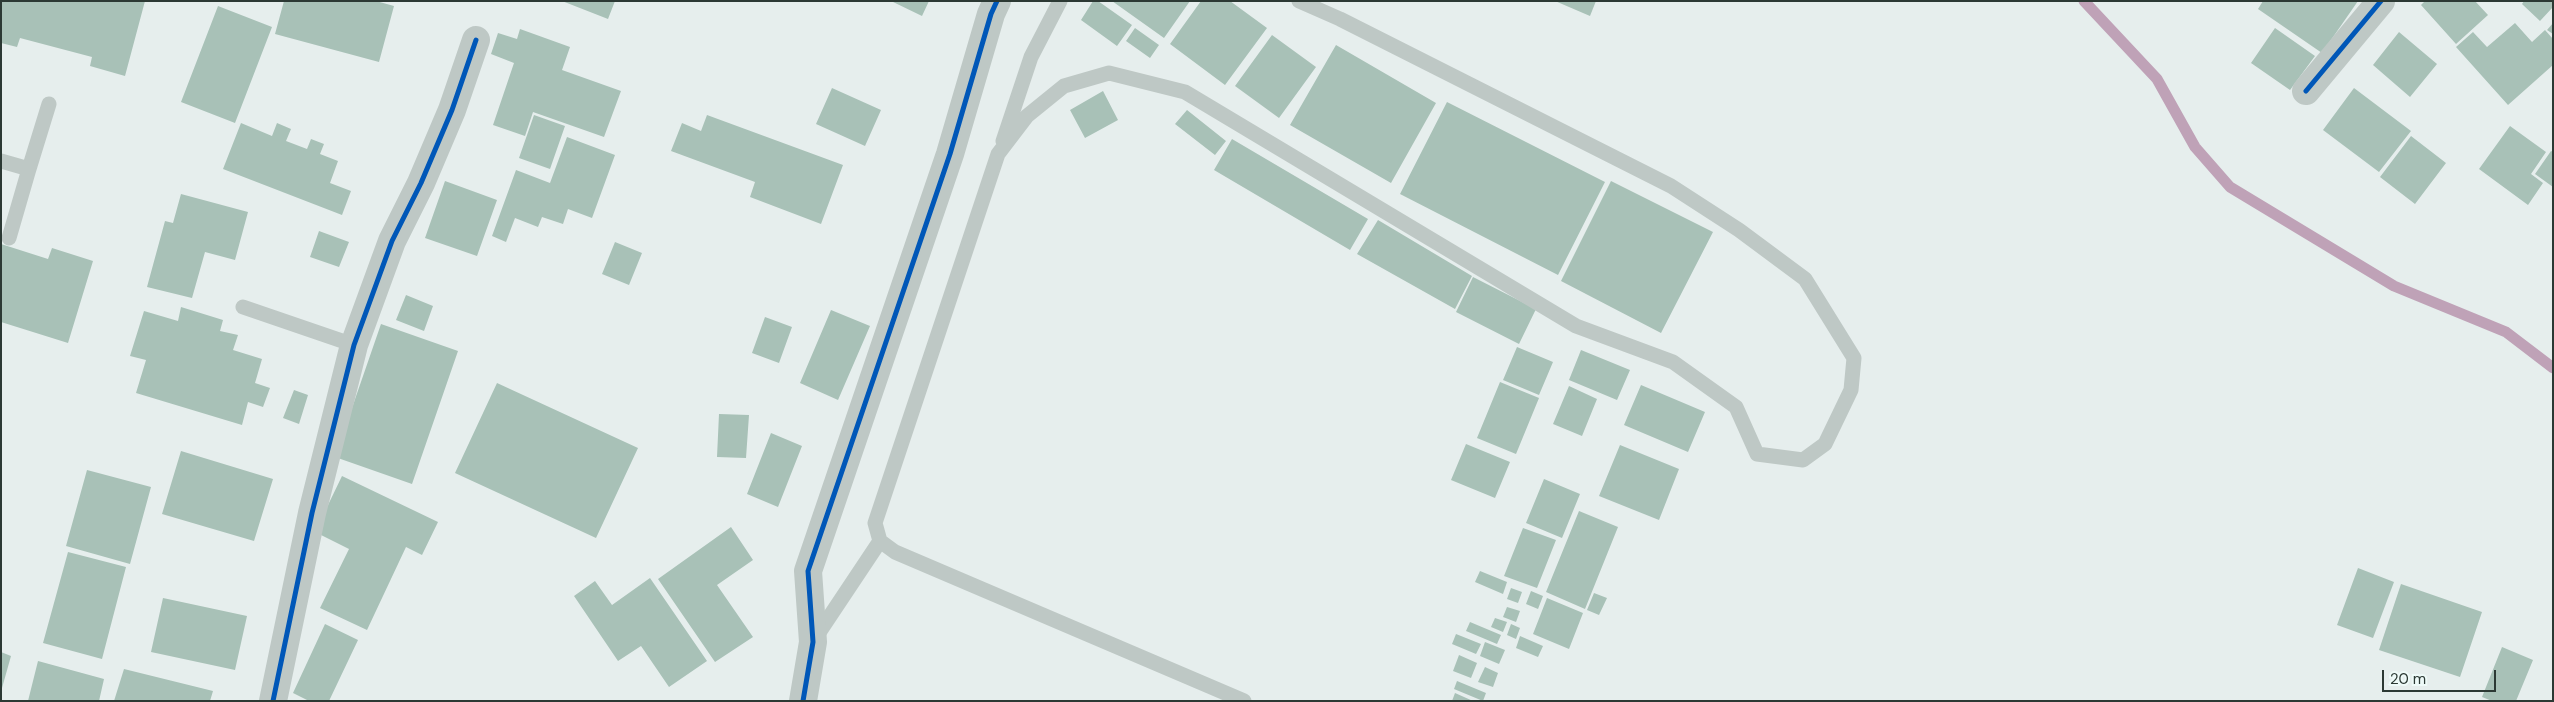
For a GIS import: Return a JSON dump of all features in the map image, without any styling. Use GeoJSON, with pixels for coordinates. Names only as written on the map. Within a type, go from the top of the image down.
{"type":"FeatureCollection","features":[{"type":"Feature","properties":{"kind":"street"},"geometry":{"type":"LineString","coordinates":[[803,701],[813,642],[808,572],[950,154],[991,14],[997,1]]}},
{"type":"Feature","properties":{"kind":"street"},"geometry":{"type":"LineString","coordinates":[[2306,91],[2381,1]]}},
{"type":"Feature","properties":{"kind":"street"},"geometry":{"type":"LineString","coordinates":[[273,701],[312,513],[354,345],[392,241],[421,183],[452,110],[476,40]]}},
{"type":"Feature","properties":{"kind":"lane"},"geometry":{"type":"LineString","coordinates":[[1060,1],[1032,57],[875,523],[880,540],[895,552],[1244,701]]}},
{"type":"Feature","properties":{"kind":"lane"},"geometry":{"type":"LineString","coordinates":[[998,154],[1027,116],[1064,86],[1109,73],[1185,92],[1576,326],[1673,362],[1736,407],[1757,454],[1803,460],[1825,444],[1851,390],[1854,358],[1805,279],[1739,230],[1671,186],[1340,19],[1298,1]]}},
{"type":"Feature","properties":{"kind":"lane"},"geometry":{"type":"LineString","coordinates":[[9,238],[49,104]]}},
{"type":"Feature","properties":{"kind":"lane"},"geometry":{"type":"LineString","coordinates":[[1,161],[29,170]]}},
{"type":"Feature","properties":{"kind":"lane"},"geometry":{"type":"LineString","coordinates":[[243,306],[354,345]]}},
{"type":"Feature","properties":{"kind":"lane"},"geometry":{"type":"LineString","coordinates":[[813,642],[880,540]]}},
{"type":"Feature","properties":{"kind":"building"},"geometry":{"type":"Polygon","coordinates":[[[1,1],[145,1],[125,76],[90,66],[92,57],[20,38],[17,47],[1,43],[1,1]]]}},
{"type":"Feature","properties":{"kind":"building"},"geometry":{"type":"Polygon","coordinates":[[[284,1],[376,1],[394,6],[379,62],[275,34],[284,1]]]}},
{"type":"Feature","properties":{"kind":"building"},"geometry":{"type":"Polygon","coordinates":[[[562,1],[615,1],[608,19],[562,1]]]}},
{"type":"Feature","properties":{"kind":"building"},"geometry":{"type":"Polygon","coordinates":[[[891,1],[929,1],[922,16],[891,1]]]}},
{"type":"Feature","properties":{"kind":"building"},"geometry":{"type":"Polygon","coordinates":[[[1093,1],[1098,1],[1132,25],[1117,46],[1081,20],[1093,1]]]}},
{"type":"Feature","properties":{"kind":"building"},"geometry":{"type":"Polygon","coordinates":[[[1112,1],[1190,1],[1164,38],[1112,1]]]}},
{"type":"Feature","properties":{"kind":"building"},"geometry":{"type":"Polygon","coordinates":[[[1201,1],[1230,1],[1267,28],[1225,85],[1170,44],[1201,1]]]}},
{"type":"Feature","properties":{"kind":"building"},"geometry":{"type":"Polygon","coordinates":[[[1555,1],[1596,1],[1590,16],[1555,1]]]}},
{"type":"Feature","properties":{"kind":"building"},"geometry":{"type":"Polygon","coordinates":[[[2263,1],[2358,1],[2322,53],[2258,9],[2263,1]]]}},
{"type":"Feature","properties":{"kind":"building"},"geometry":{"type":"Polygon","coordinates":[[[2425,1],[2475,1],[2488,15],[2456,44],[2421,5],[2425,1]]]}},
{"type":"Feature","properties":{"kind":"building"},"geometry":{"type":"Polygon","coordinates":[[[2524,1],[2553,1],[2553,7],[2540,21],[2522,4],[2524,1]]]}},
{"type":"Feature","properties":{"kind":"building"},"geometry":{"type":"Polygon","coordinates":[[[218,6],[272,27],[235,123],[181,102],[218,6]]]}},
{"type":"Feature","properties":{"kind":"building"},"geometry":{"type":"Polygon","coordinates":[[[2515,23],[2532,42],[2545,30],[2553,39],[2553,65],[2508,105],[2456,47],[2473,32],[2487,47],[2515,23]]]}},
{"type":"Feature","properties":{"kind":"building"},"geometry":{"type":"Polygon","coordinates":[[[2553,23],[2553,34],[2547,30],[2553,23]]]}},
{"type":"Feature","properties":{"kind":"building"},"geometry":{"type":"Polygon","coordinates":[[[1135,28],[1159,45],[1150,58],[1126,41],[1135,28]]]}},
{"type":"Feature","properties":{"kind":"building"},"geometry":{"type":"Polygon","coordinates":[[[2275,28],[2315,56],[2290,90],[2251,63],[2275,28]]]}},
{"type":"Feature","properties":{"kind":"building"},"geometry":{"type":"Polygon","coordinates":[[[520,29],[570,47],[562,70],[621,91],[604,137],[533,112],[525,136],[493,125],[514,63],[491,54],[498,33],[517,39],[520,29]]]}},
{"type":"Feature","properties":{"kind":"building"},"geometry":{"type":"Polygon","coordinates":[[[2399,32],[2437,64],[2410,97],[2373,65],[2399,32]]]}},
{"type":"Feature","properties":{"kind":"building"},"geometry":{"type":"Polygon","coordinates":[[[1272,35],[1316,67],[1279,118],[1235,86],[1272,35]]]}},
{"type":"Feature","properties":{"kind":"building"},"geometry":{"type":"Polygon","coordinates":[[[1336,45],[1436,103],[1391,183],[1290,125],[1336,45]]]}},
{"type":"Feature","properties":{"kind":"building"},"geometry":{"type":"Polygon","coordinates":[[[832,88],[881,110],[865,146],[816,124],[832,88]]]}},
{"type":"Feature","properties":{"kind":"building"},"geometry":{"type":"Polygon","coordinates":[[[2354,88],[2411,131],[2379,172],[2323,130],[2354,88]]]}},
{"type":"Feature","properties":{"kind":"building"},"geometry":{"type":"Polygon","coordinates":[[[1103,91],[1118,120],[1085,138],[1070,110],[1103,91]]]}},
{"type":"Feature","properties":{"kind":"building"},"geometry":{"type":"Polygon","coordinates":[[[1447,102],[1605,182],[1558,275],[1400,194],[1447,102]]]}},
{"type":"Feature","properties":{"kind":"building"},"geometry":{"type":"Polygon","coordinates":[[[1187,110],[1226,141],[1215,155],[1175,124],[1187,110]]]}},
{"type":"Feature","properties":{"kind":"building"},"geometry":{"type":"Polygon","coordinates":[[[534,115],[565,126],[550,169],[519,158],[534,115]]]}},
{"type":"Feature","properties":{"kind":"building"},"geometry":{"type":"Polygon","coordinates":[[[707,115],[843,165],[821,224],[750,197],[755,182],[671,151],[682,123],[701,131],[707,115]]]}},
{"type":"Feature","properties":{"kind":"building"},"geometry":{"type":"Polygon","coordinates":[[[241,123],[272,136],[277,123],[291,129],[286,141],[307,149],[311,139],[324,144],[320,154],[338,161],[330,183],[351,191],[342,215],[223,169],[241,123]]]}},
{"type":"Feature","properties":{"kind":"building"},"geometry":{"type":"Polygon","coordinates":[[[2510,126],[2546,152],[2531,174],[2543,183],[2528,205],[2479,169],[2510,126]]]}},
{"type":"Feature","properties":{"kind":"building"},"geometry":{"type":"Polygon","coordinates":[[[2411,136],[2446,163],[2415,204],[2380,177],[2411,136]]]}},
{"type":"Feature","properties":{"kind":"building"},"geometry":{"type":"Polygon","coordinates":[[[567,137],[615,155],[592,218],[568,209],[563,224],[542,217],[538,227],[515,218],[506,242],[492,236],[516,170],[550,183],[567,137]]]}},
{"type":"Feature","properties":{"kind":"building"},"geometry":{"type":"Polygon","coordinates":[[[1232,139],[1368,219],[1350,250],[1214,170],[1232,139]]]}},
{"type":"Feature","properties":{"kind":"building"},"geometry":{"type":"Polygon","coordinates":[[[2551,151],[2553,152],[2553,187],[2535,174],[2551,151]]]}},
{"type":"Feature","properties":{"kind":"building"},"geometry":{"type":"Polygon","coordinates":[[[445,181],[497,200],[477,256],[425,238],[445,181]]]}},
{"type":"Feature","properties":{"kind":"building"},"geometry":{"type":"Polygon","coordinates":[[[1611,181],[1713,232],[1661,333],[1561,281],[1611,181]]]}},
{"type":"Feature","properties":{"kind":"building"},"geometry":{"type":"Polygon","coordinates":[[[181,194],[248,212],[235,260],[205,252],[192,298],[147,287],[165,221],[173,223],[181,194]]]}},
{"type":"Feature","properties":{"kind":"building"},"geometry":{"type":"Polygon","coordinates":[[[1378,220],[1472,276],[1455,309],[1357,254],[1378,220]]]}},
{"type":"Feature","properties":{"kind":"building"},"geometry":{"type":"Polygon","coordinates":[[[319,231],[349,242],[339,267],[310,257],[319,231]]]}},
{"type":"Feature","properties":{"kind":"building"},"geometry":{"type":"Polygon","coordinates":[[[615,242],[642,253],[629,285],[602,274],[615,242]]]}},
{"type":"Feature","properties":{"kind":"building"},"geometry":{"type":"Polygon","coordinates":[[[1,244],[48,259],[52,248],[93,261],[68,343],[1,322],[1,244]]]}},
{"type":"Feature","properties":{"kind":"building"},"geometry":{"type":"Polygon","coordinates":[[[1473,277],[1536,309],[1519,344],[1456,312],[1473,277]]]}},
{"type":"Feature","properties":{"kind":"building"},"geometry":{"type":"Polygon","coordinates":[[[406,295],[433,306],[424,331],[396,320],[406,295]]]}},
{"type":"Feature","properties":{"kind":"building"},"geometry":{"type":"Polygon","coordinates":[[[181,307],[223,320],[220,331],[238,335],[233,350],[262,359],[255,383],[270,388],[263,407],[248,402],[242,425],[136,393],[146,360],[130,356],[144,311],[178,321],[181,307]]]}},
{"type":"Feature","properties":{"kind":"building"},"geometry":{"type":"Polygon","coordinates":[[[831,310],[870,326],[838,400],[800,383],[831,310]]]}},
{"type":"Feature","properties":{"kind":"building"},"geometry":{"type":"Polygon","coordinates":[[[765,317],[792,327],[779,363],[752,353],[765,317]]]}},
{"type":"Feature","properties":{"kind":"building"},"geometry":{"type":"Polygon","coordinates":[[[381,324],[458,351],[412,484],[335,457],[381,324]]]}},
{"type":"Feature","properties":{"kind":"building"},"geometry":{"type":"Polygon","coordinates":[[[1517,347],[1553,362],[1539,395],[1503,380],[1517,347]]]}},
{"type":"Feature","properties":{"kind":"building"},"geometry":{"type":"Polygon","coordinates":[[[1581,350],[1630,370],[1617,400],[1569,380],[1581,350]]]}},
{"type":"Feature","properties":{"kind":"building"},"geometry":{"type":"Polygon","coordinates":[[[1500,382],[1539,398],[1516,454],[1477,438],[1500,382]]]}},
{"type":"Feature","properties":{"kind":"building"},"geometry":{"type":"Polygon","coordinates":[[[497,383],[638,448],[596,538],[455,473],[497,383]]]}},
{"type":"Feature","properties":{"kind":"building"},"geometry":{"type":"Polygon","coordinates":[[[1641,385],[1705,412],[1688,452],[1624,425],[1641,385]]]}},
{"type":"Feature","properties":{"kind":"building"},"geometry":{"type":"Polygon","coordinates":[[[1569,386],[1597,399],[1582,436],[1553,424],[1569,386]]]}},
{"type":"Feature","properties":{"kind":"building"},"geometry":{"type":"Polygon","coordinates":[[[294,390],[308,395],[299,424],[283,418],[294,390]]]}},
{"type":"Feature","properties":{"kind":"building"},"geometry":{"type":"Polygon","coordinates":[[[719,414],[749,415],[746,458],[717,457],[719,414]]]}},
{"type":"Feature","properties":{"kind":"building"},"geometry":{"type":"Polygon","coordinates":[[[771,433],[802,446],[778,507],[747,494],[771,433]]]}},
{"type":"Feature","properties":{"kind":"building"},"geometry":{"type":"Polygon","coordinates":[[[1466,444],[1510,462],[1495,498],[1451,480],[1466,444]]]}},
{"type":"Feature","properties":{"kind":"building"},"geometry":{"type":"Polygon","coordinates":[[[1620,445],[1679,469],[1659,520],[1599,496],[1620,445]]]}},
{"type":"Feature","properties":{"kind":"building"},"geometry":{"type":"Polygon","coordinates":[[[181,451],[273,479],[254,541],[162,514],[181,451]]]}},
{"type":"Feature","properties":{"kind":"building"},"geometry":{"type":"Polygon","coordinates":[[[87,470],[151,487],[130,564],[66,546],[87,470]]]}},
{"type":"Feature","properties":{"kind":"building"},"geometry":{"type":"Polygon","coordinates":[[[342,476],[438,522],[422,555],[406,547],[367,630],[320,608],[349,549],[315,532],[342,476]]]}},
{"type":"Feature","properties":{"kind":"building"},"geometry":{"type":"Polygon","coordinates":[[[1544,479],[1580,494],[1562,538],[1526,523],[1544,479]]]}},
{"type":"Feature","properties":{"kind":"building"},"geometry":{"type":"Polygon","coordinates":[[[1579,511],[1618,527],[1585,609],[1546,592],[1579,511]]]}},
{"type":"Feature","properties":{"kind":"building"},"geometry":{"type":"Polygon","coordinates":[[[731,527],[753,560],[717,585],[753,637],[715,662],[658,579],[731,527]]]}},
{"type":"Feature","properties":{"kind":"building"},"geometry":{"type":"Polygon","coordinates":[[[1523,528],[1556,540],[1537,588],[1504,576],[1523,528]]]}},
{"type":"Feature","properties":{"kind":"building"},"geometry":{"type":"Polygon","coordinates":[[[68,552],[126,567],[102,659],[43,643],[68,552]]]}},
{"type":"Feature","properties":{"kind":"building"},"geometry":{"type":"Polygon","coordinates":[[[2358,568],[2394,582],[2373,638],[2337,625],[2358,568]]]}},
{"type":"Feature","properties":{"kind":"building"},"geometry":{"type":"Polygon","coordinates":[[[1480,571],[1507,582],[1503,594],[1475,582],[1480,571]]]}},
{"type":"Feature","properties":{"kind":"building"},"geometry":{"type":"Polygon","coordinates":[[[650,578],[707,661],[669,687],[641,646],[618,661],[574,596],[595,581],[612,605],[650,578]]]}},
{"type":"Feature","properties":{"kind":"building"},"geometry":{"type":"Polygon","coordinates":[[[2401,584],[2482,612],[2460,677],[2379,650],[2401,584]]]}},
{"type":"Feature","properties":{"kind":"building"},"geometry":{"type":"Polygon","coordinates":[[[1511,588],[1522,592],[1518,603],[1507,599],[1511,588]]]}},
{"type":"Feature","properties":{"kind":"building"},"geometry":{"type":"Polygon","coordinates":[[[1531,591],[1543,596],[1538,609],[1526,604],[1531,591]]]}},
{"type":"Feature","properties":{"kind":"building"},"geometry":{"type":"Polygon","coordinates":[[[1594,593],[1607,598],[1599,615],[1587,610],[1594,593]]]}},
{"type":"Feature","properties":{"kind":"building"},"geometry":{"type":"Polygon","coordinates":[[[163,598],[247,616],[235,670],[151,652],[163,598]]]}},
{"type":"Feature","properties":{"kind":"building"},"geometry":{"type":"Polygon","coordinates":[[[1547,598],[1583,613],[1569,649],[1533,634],[1547,598]]]}},
{"type":"Feature","properties":{"kind":"building"},"geometry":{"type":"Polygon","coordinates":[[[1507,607],[1520,611],[1516,622],[1503,617],[1507,607]]]}},
{"type":"Feature","properties":{"kind":"building"},"geometry":{"type":"Polygon","coordinates":[[[1495,618],[1507,622],[1503,632],[1491,627],[1495,618]]]}},
{"type":"Feature","properties":{"kind":"building"},"geometry":{"type":"Polygon","coordinates":[[[1470,622],[1501,635],[1497,644],[1466,631],[1470,622]]]}},
{"type":"Feature","properties":{"kind":"building"},"geometry":{"type":"Polygon","coordinates":[[[325,624],[358,640],[329,701],[309,701],[293,693],[325,624]]]}},
{"type":"Feature","properties":{"kind":"building"},"geometry":{"type":"Polygon","coordinates":[[[1511,624],[1520,628],[1516,639],[1507,635],[1511,624]]]}},
{"type":"Feature","properties":{"kind":"building"},"geometry":{"type":"Polygon","coordinates":[[[1456,634],[1481,644],[1476,654],[1452,644],[1456,634]]]}},
{"type":"Feature","properties":{"kind":"building"},"geometry":{"type":"Polygon","coordinates":[[[1520,636],[1543,646],[1538,657],[1516,648],[1520,636]]]}},
{"type":"Feature","properties":{"kind":"building"},"geometry":{"type":"Polygon","coordinates":[[[1485,642],[1505,650],[1499,664],[1480,656],[1485,642]]]}},
{"type":"Feature","properties":{"kind":"building"},"geometry":{"type":"Polygon","coordinates":[[[2502,647],[2533,660],[2516,701],[2492,701],[2482,697],[2502,647]]]}},
{"type":"Feature","properties":{"kind":"building"},"geometry":{"type":"Polygon","coordinates":[[[1,652],[11,656],[2,688],[1,688],[1,652]]]}},
{"type":"Feature","properties":{"kind":"building"},"geometry":{"type":"Polygon","coordinates":[[[1459,655],[1477,663],[1471,678],[1453,671],[1459,655]]]}},
{"type":"Feature","properties":{"kind":"building"},"geometry":{"type":"Polygon","coordinates":[[[38,661],[104,679],[99,701],[28,701],[38,661]]]}},
{"type":"Feature","properties":{"kind":"building"},"geometry":{"type":"Polygon","coordinates":[[[1485,667],[1498,673],[1493,687],[1478,682],[1485,667]]]}},
{"type":"Feature","properties":{"kind":"building"},"geometry":{"type":"Polygon","coordinates":[[[124,669],[213,691],[210,701],[114,701],[124,669]]]}},
{"type":"Feature","properties":{"kind":"building"},"geometry":{"type":"Polygon","coordinates":[[[1457,681],[1486,693],[1483,701],[1454,689],[1457,681]]]}},
{"type":"Feature","properties":{"kind":"building"},"geometry":{"type":"Polygon","coordinates":[[[1455,693],[1473,701],[1452,701],[1455,693]]]}},
{"type":"Feature","properties":{"kind":"waterway"},"geometry":{"type":"LineString","coordinates":[[2084,1],[2157,79],[2195,147],[2230,187],[2394,286],[2506,332],[2553,368]]}},
{"type":"Feature","properties":{"kind":"cycle path"},"geometry":{"type":"LineString","coordinates":[[803,701],[813,642],[808,571],[950,154],[991,14],[997,1]]}},
{"type":"Feature","properties":{"kind":"cycle path"},"geometry":{"type":"LineString","coordinates":[[2306,91],[2381,1]]}},
{"type":"Feature","properties":{"kind":"cycle path"},"geometry":{"type":"LineString","coordinates":[[273,701],[312,513],[354,345],[392,241],[421,183],[452,110],[476,40]]}}]}
